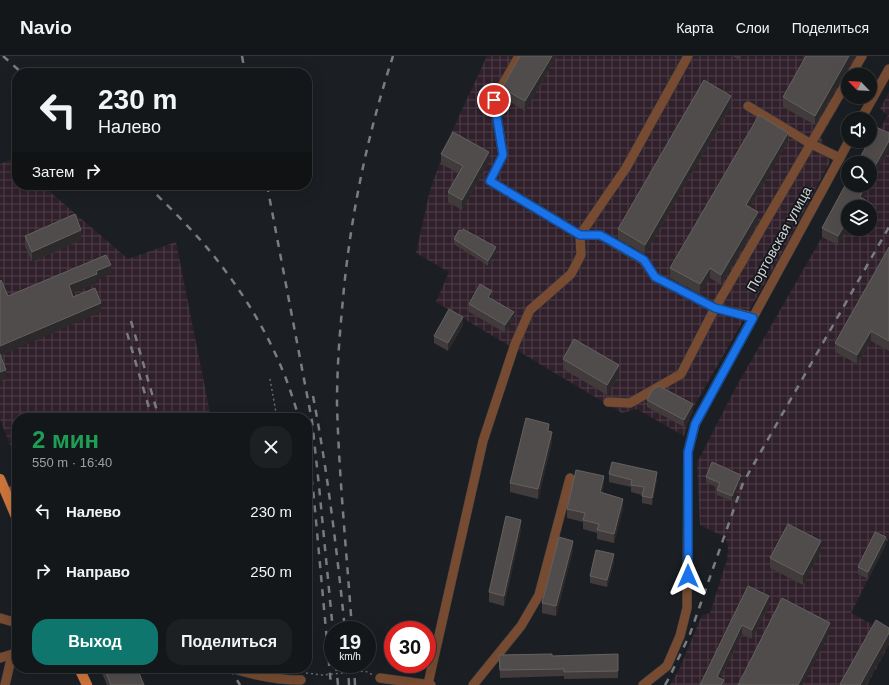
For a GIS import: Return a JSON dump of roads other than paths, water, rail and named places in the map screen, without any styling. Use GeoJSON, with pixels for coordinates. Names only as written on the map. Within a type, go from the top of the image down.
{"type":"FeatureCollection","features":[{"type":"Feature","properties":{"kind":"main road"},"geometry":{"type":"LineString","coordinates":[[0,479],[12,507]]}},
{"type":"Feature","properties":{"kind":"main road"},"geometry":{"type":"LineString","coordinates":[[81,673],[86,685]]}},
{"type":"Feature","properties":{"kind":"street"},"geometry":{"type":"LineString","coordinates":[[519,56],[494,100],[503,155],[490,181],[580,235],[600,235],[644,260],[655,277],[715,308],[753,318]]}},
{"type":"Feature","properties":{"kind":"street"},"geometry":{"type":"LineString","coordinates":[[380,678],[430,684],[483,441],[515,344],[530,310],[571,274],[581,255],[580,235],[626,168],[688,56]]}},
{"type":"Feature","properties":{"kind":"street"},"geometry":{"type":"LineString","coordinates":[[855,68],[862,56]]}},
{"type":"Feature","properties":{"kind":"street"},"geometry":{"type":"LineString","coordinates":[[865,112],[889,69]]}},
{"type":"Feature","properties":{"kind":"street"},"geometry":{"type":"LineString","coordinates":[[608,402],[630,403],[681,374],[715,308],[841,92]]}},
{"type":"Feature","properties":{"kind":"street"},"geometry":{"type":"LineString","coordinates":[[748,106],[811,144],[840,158]]}},
{"type":"Feature","properties":{"kind":"street","name":"Портовская улица"},"geometry":{"type":"LineString","coordinates":[[643,685],[667,666],[680,636],[687,608],[688,452],[695,424],[845,148]]}},
{"type":"Feature","properties":{"kind":"street"},"geometry":{"type":"LineString","coordinates":[[473,685],[521,626],[539,594],[570,478]]}},
{"type":"Feature","properties":{"kind":"street"},"geometry":{"type":"LineString","coordinates":[[6,493],[12,491]]}},
{"type":"Feature","properties":{"kind":"street"},"geometry":{"type":"LineString","coordinates":[[0,618],[12,622]]}},
{"type":"Feature","properties":{"kind":"street"},"geometry":{"type":"LineString","coordinates":[[0,658],[12,655]]}},
{"type":"Feature","properties":{"kind":"street"},"geometry":{"type":"LineString","coordinates":[[5,685],[12,661]]}},
{"type":"Feature","properties":{"kind":"street"},"geometry":{"type":"LineString","coordinates":[[249,673],[290,680],[303,676]]}},
{"type":"Feature","properties":{"kind":"railway"},"geometry":{"type":"LineString","coordinates":[[3,56],[16,68]]}},
{"type":"Feature","properties":{"kind":"railway"},"geometry":{"type":"LineString","coordinates":[[242,56],[244,68]]}},
{"type":"Feature","properties":{"kind":"railway"},"geometry":{"type":"LineString","coordinates":[[351,621],[338,432],[337,392],[339,345],[345,278],[354,213],[367,150],[383,87],[393,56]]}},
{"type":"Feature","properties":{"kind":"railway"},"geometry":{"type":"LineString","coordinates":[[152,190],[201,240],[245,299],[276,354],[297,413]]}},
{"type":"Feature","properties":{"kind":"railway"},"geometry":{"type":"LineString","coordinates":[[268,190],[310,413]]}},
{"type":"Feature","properties":{"kind":"railway"},"geometry":{"type":"LineString","coordinates":[[665,685],[690,634],[743,483],[889,227]]}},
{"type":"Feature","properties":{"kind":"railway"},"geometry":{"type":"LineString","coordinates":[[131,321],[158,413]]}},
{"type":"Feature","properties":{"kind":"railway"},"geometry":{"type":"LineString","coordinates":[[127,333],[151,413]]}},
{"type":"Feature","properties":{"kind":"railway"},"geometry":{"type":"LineString","coordinates":[[313,396],[332,513],[344,621]]}},
{"type":"Feature","properties":{"kind":"railway"},"geometry":{"type":"LineString","coordinates":[[312,421],[332,621]]}},
{"type":"Feature","properties":{"kind":"railway"},"geometry":{"type":"LineString","coordinates":[[312,482],[331,685]]}},
{"type":"Feature","properties":{"kind":"railway"},"geometry":{"type":"LineString","coordinates":[[233,673],[240,685]]}},
{"type":"Feature","properties":{"kind":"railway"},"geometry":{"type":"LineString","coordinates":[[337,673],[338,685]]}},
{"type":"Feature","properties":{"kind":"railway"},"geometry":{"type":"LineString","coordinates":[[348,673],[349,685]]}},
{"type":"Feature","properties":{"kind":"railway"},"geometry":{"type":"LineString","coordinates":[[354,673],[355,685]]}}]}
